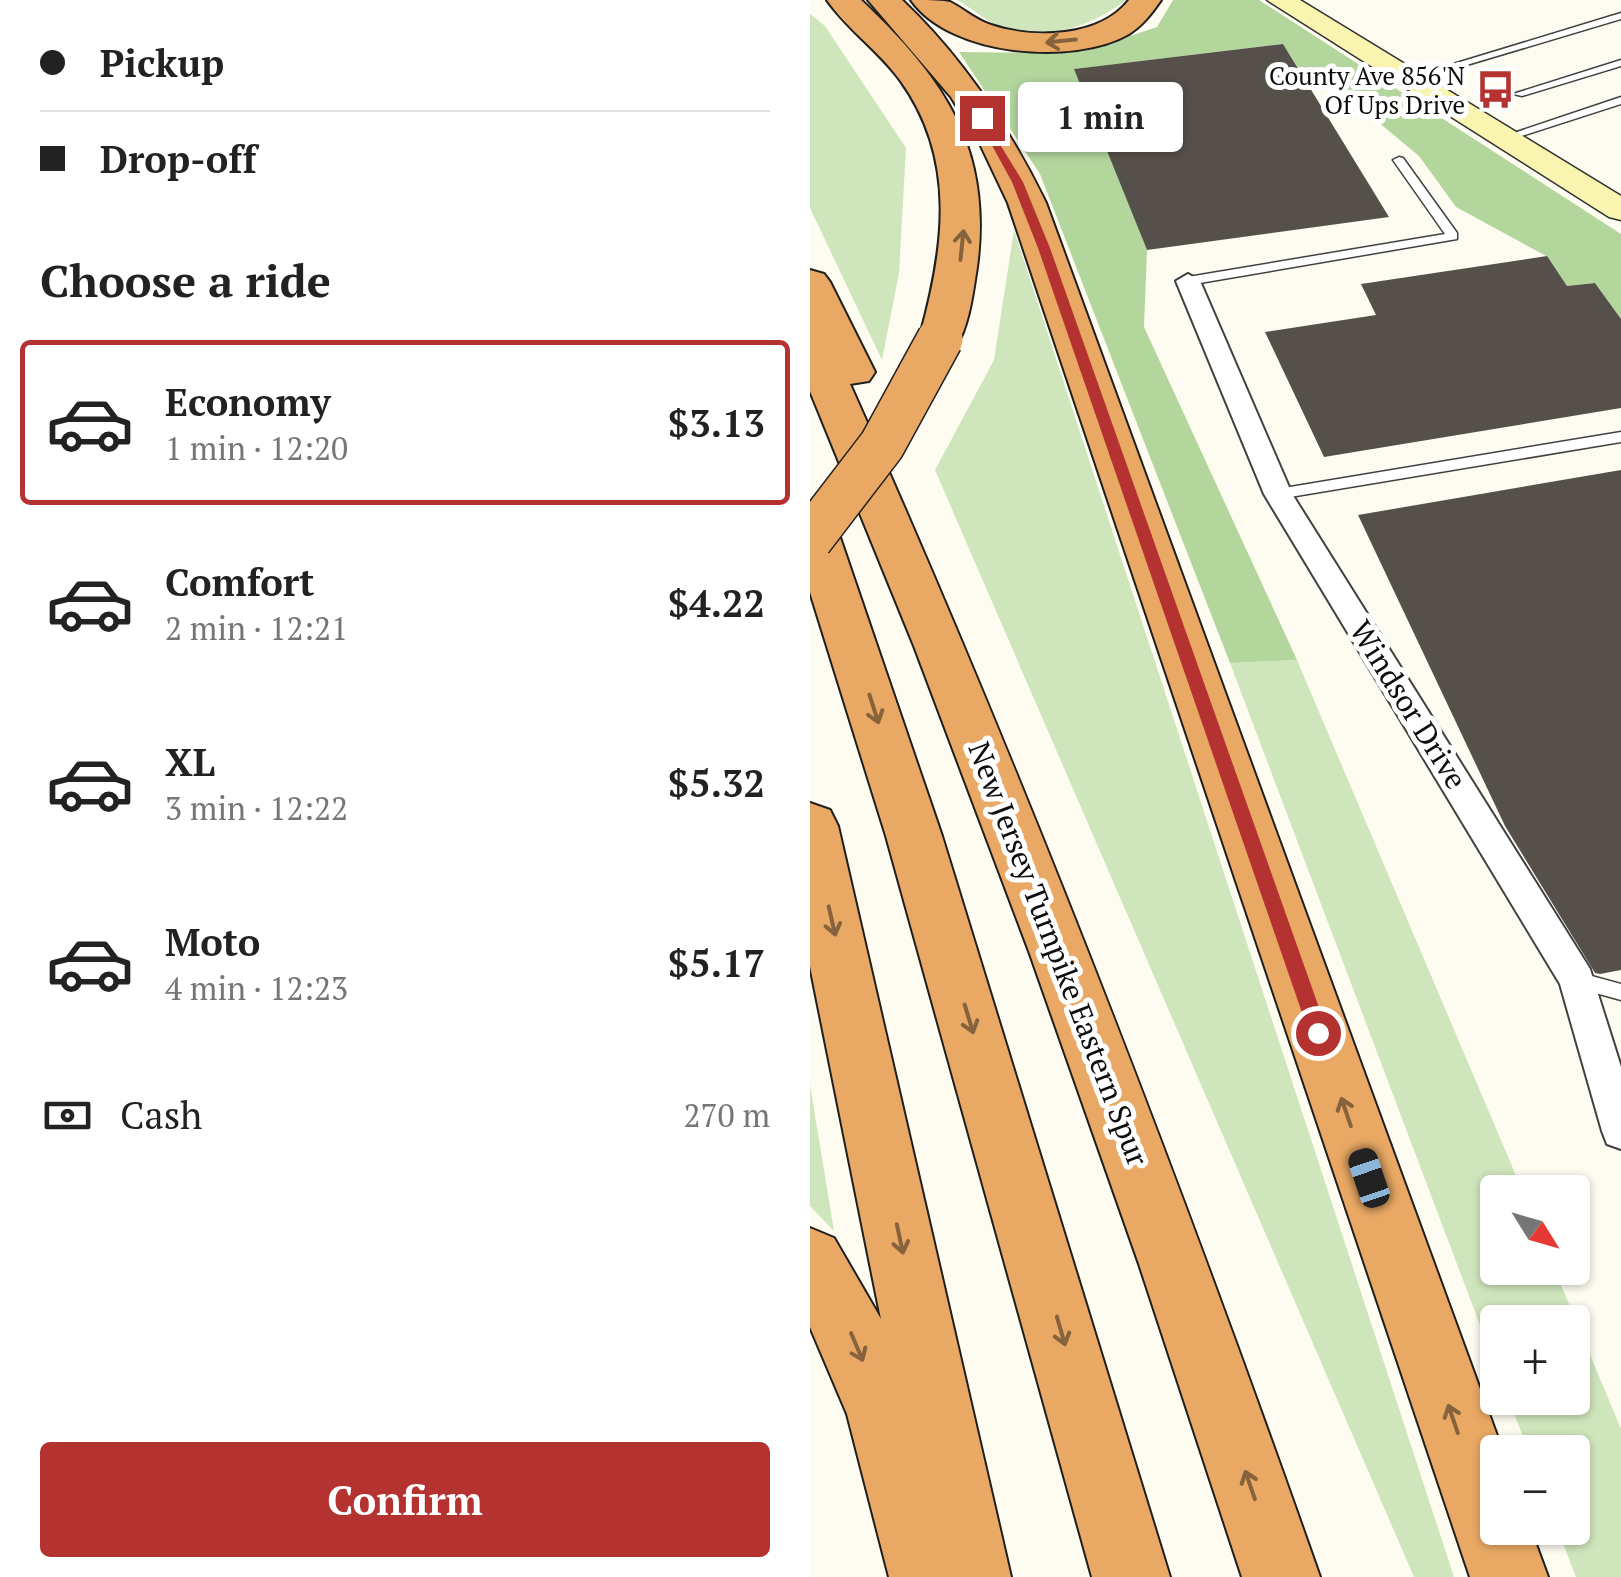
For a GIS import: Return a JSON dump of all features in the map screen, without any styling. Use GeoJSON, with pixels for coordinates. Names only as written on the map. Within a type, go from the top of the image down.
{"type":"FeatureCollection","features":[{"type":"Feature","properties":{"kind":"highway"},"geometry":{"type":"LineString","coordinates":[[810,539],[882,445],[940,339],[964,240],[965,213],[958,168],[941,119],[886,41],[842,0]]}},
{"type":"Feature","properties":{"kind":"highway"},"geometry":{"type":"LineString","coordinates":[[884,0],[958,80],[1009,164],[1026,202],[1509,1577]]}},
{"type":"Feature","properties":{"kind":"highway"},"geometry":{"type":"LineString","coordinates":[[927,0],[983,34],[1046,43],[1086,38],[1117,26],[1139,11],[1145,0]]}},
{"type":"Feature","properties":{"kind":"highway"},"geometry":{"type":"LineString","coordinates":[[810,282],[869,403],[976,658],[998,793]]}},
{"type":"Feature","properties":{"kind":"highway","name":"New Jersey Turnpike Eastern Spur"},"geometry":{"type":"LineString","coordinates":[[810,341],[998,793],[1108,1083],[1281,1577]]}},
{"type":"Feature","properties":{"kind":"highway"},"geometry":{"type":"LineString","coordinates":[[810,517],[1016,1173],[1131,1577]]}},
{"type":"Feature","properties":{"kind":"highway"},"geometry":{"type":"LineString","coordinates":[[810,563],[843,616]]}},
{"type":"Feature","properties":{"kind":"highway"},"geometry":{"type":"LineString","coordinates":[[810,826],[972,1577]]}},
{"type":"Feature","properties":{"kind":"highway"},"geometry":{"type":"LineString","coordinates":[[810,1262],[835,1302],[867,1370],[928,1577]]}},
{"type":"Feature","properties":{"kind":"main road"},"geometry":{"type":"LineString","coordinates":[[1282,0],[1621,210]]}},
{"type":"Feature","properties":{"kind":"street","name":"Windsor Drive"},"geometry":{"type":"LineString","coordinates":[[1188,281],[1278,494],[1577,980],[1621,1130]]}},
{"type":"Feature","properties":{"kind":"lane"},"geometry":{"type":"LineString","coordinates":[[1409,79],[1621,16]]}},
{"type":"Feature","properties":{"kind":"lane"},"geometry":{"type":"LineString","coordinates":[[1518,94],[1621,63]]}},
{"type":"Feature","properties":{"kind":"lane"},"geometry":{"type":"LineString","coordinates":[[1506,138],[1621,100]]}},
{"type":"Feature","properties":{"kind":"lane"},"geometry":{"type":"LineString","coordinates":[[1188,281],[1453,236],[1399,160]]}},
{"type":"Feature","properties":{"kind":"lane"},"geometry":{"type":"LineString","coordinates":[[1278,494],[1621,437]]}},
{"type":"Feature","properties":{"kind":"lane"},"geometry":{"type":"LineString","coordinates":[[1577,980],[1621,992]]}},
{"type":"Feature","properties":{"kind":"green space"},"geometry":{"type":"Polygon","coordinates":[[[957,0],[1126,0],[1073,28],[1027,34],[998,27],[957,0]]]}},
{"type":"Feature","properties":{"kind":"green space"},"geometry":{"type":"Polygon","coordinates":[[[1173,0],[1259,0],[1621,234],[1621,319],[1595,283],[1567,286],[1546,256],[1456,207],[1419,156],[1347,96],[1337,81],[1308,84],[1283,44],[1075,69],[1147,250],[1144,327],[1297,660],[1230,663],[1040,174],[959,52],[1046,53],[1103,45],[1157,27],[1173,0]]]}},
{"type":"Feature","properties":{"kind":"green space"},"geometry":{"type":"Polygon","coordinates":[[[810,14],[825,26],[906,148],[899,273],[882,360],[810,208],[810,14]]]}},
{"type":"Feature","properties":{"kind":"green space"},"geometry":{"type":"Polygon","coordinates":[[[1014,230],[1454,1577],[1414,1577],[935,470],[994,360],[1014,230]]]}},
{"type":"Feature","properties":{"kind":"green space"},"geometry":{"type":"Polygon","coordinates":[[[1297,660],[1516,1175],[1480,1175],[1480,1285],[1561,1285],[1569,1305],[1480,1305],[1480,1325],[1230,663],[1297,660]]]}},
{"type":"Feature","properties":{"kind":"green space"},"geometry":{"type":"Polygon","coordinates":[[[810,1085],[834,1231],[810,1206],[810,1085]]]}},
{"type":"Feature","properties":{"kind":"green space"},"geometry":{"type":"Polygon","coordinates":[[[1590,1355],[1621,1429],[1621,1577],[1576,1577],[1564,1545],[1590,1545],[1590,1435],[1522,1435],[1515,1415],[1590,1415],[1590,1355]]]}},
{"type":"Feature","properties":{"kind":"building"},"geometry":{"type":"Polygon","coordinates":[[[1283,44],[1389,217],[1147,250],[1074,69],[1283,44]]]}},
{"type":"Feature","properties":{"kind":"building"},"geometry":{"type":"Polygon","coordinates":[[[1547,256],[1567,286],[1595,283],[1621,319],[1621,408],[1324,457],[1265,332],[1376,315],[1361,284],[1547,256]]]}},
{"type":"Feature","properties":{"kind":"building"},"geometry":{"type":"Polygon","coordinates":[[[1621,470],[1621,970],[1600,974],[1595,973],[1505,826],[1358,515],[1621,470]]]}},
{"type":"Feature","properties":{"kind":"place","name":"County Ave 856'N Of Ups Drive"},"geometry":{"type":"Point","coordinates":[1495,90]}},
{"type":"Feature","properties":{"kind":"route"},"geometry":{"type":"LineString","coordinates":[[982,118],[1009,164],[1044,248],[1318,1033]]}}]}
